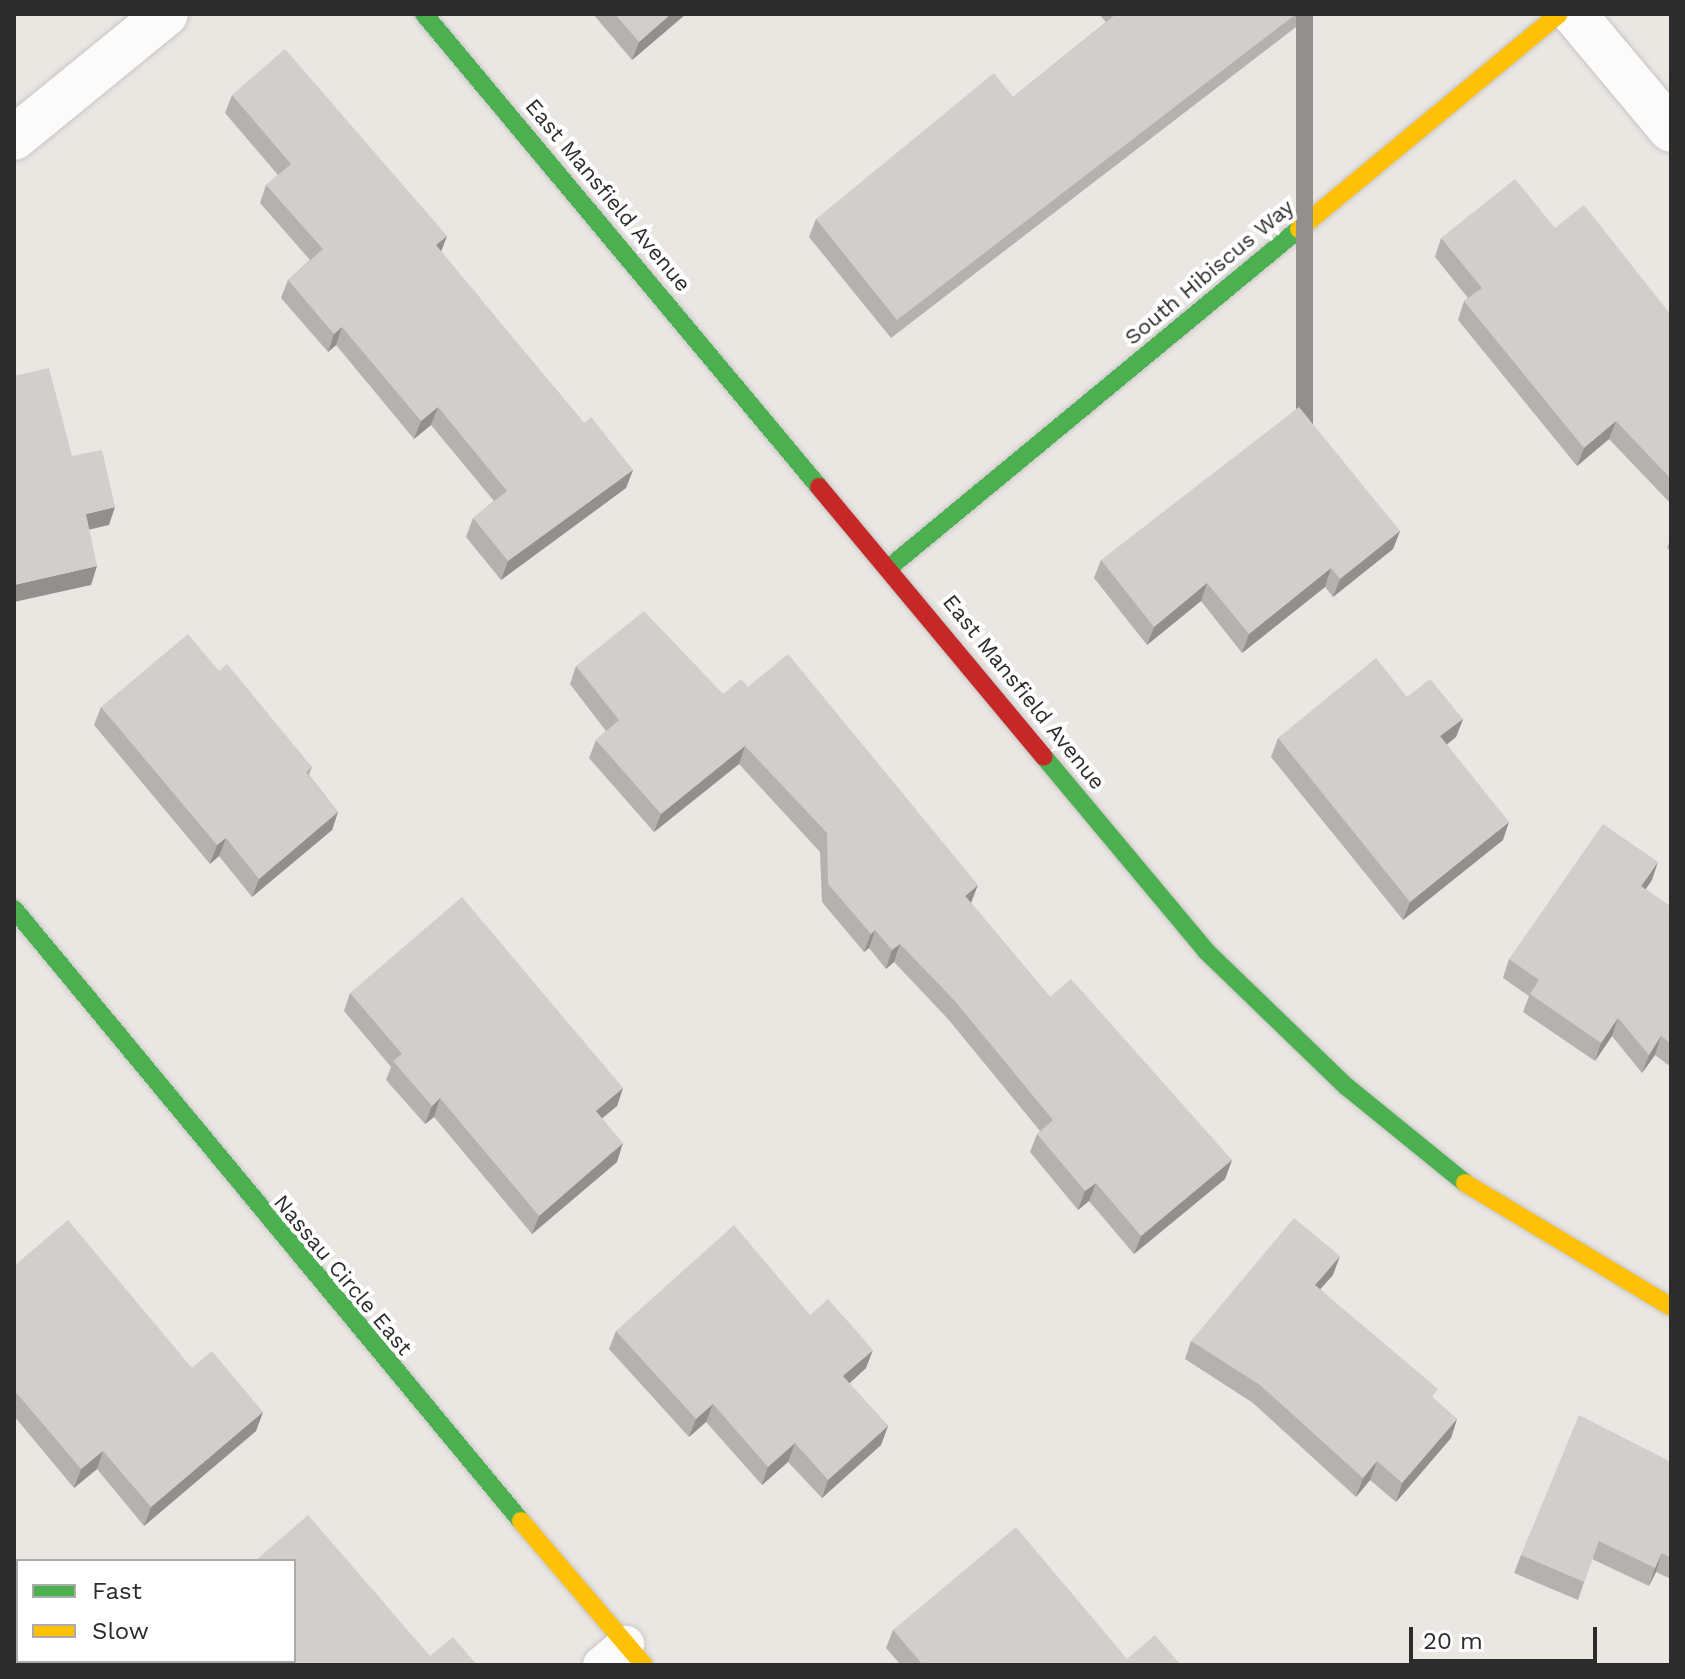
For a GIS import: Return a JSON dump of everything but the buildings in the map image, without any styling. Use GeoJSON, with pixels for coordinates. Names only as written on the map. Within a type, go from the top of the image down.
{"type":"FeatureCollection","features":[{"type":"Feature","properties":{"kind":"street"},"geometry":{"type":"LineString","coordinates":[[14,138],[166,14]]}},
{"type":"Feature","properties":{"kind":"street","name":"East Mansfield Avenue"},"geometry":{"type":"LineString","coordinates":[[424,14],[891,566],[1206,951],[1347,1087],[1460,1180],[1671,1307]]}},
{"type":"Feature","properties":{"kind":"street","name":"South Hibiscus Way"},"geometry":{"type":"LineString","coordinates":[[891,566],[1559,14]]}},
{"type":"Feature","properties":{"kind":"street"},"geometry":{"type":"LineString","coordinates":[[1574,14],[1671,130]]}},
{"type":"Feature","properties":{"kind":"street","name":"Nassau Circle East"},"geometry":{"type":"LineString","coordinates":[[14,909],[624,1658]]}},
{"type":"Feature","properties":{"kind":"traffic: fast"},"geometry":{"type":"LineString","coordinates":[[424,14],[819,487]]}},
{"type":"Feature","properties":{"kind":"traffic: fast"},"geometry":{"type":"LineString","coordinates":[[891,566],[1299,229]]}},
{"type":"Feature","properties":{"kind":"traffic: fast"},"geometry":{"type":"LineString","coordinates":[[1044,757],[1206,951],[1347,1087],[1465,1183]]}},
{"type":"Feature","properties":{"kind":"traffic: fast"},"geometry":{"type":"LineString","coordinates":[[14,909],[521,1521]]}},
{"type":"Feature","properties":{"kind":"traffic: slow"},"geometry":{"type":"LineString","coordinates":[[1299,229],[1559,14]]}},
{"type":"Feature","properties":{"kind":"traffic: slow"},"geometry":{"type":"LineString","coordinates":[[1465,1183],[1671,1307]]}},
{"type":"Feature","properties":{"kind":"traffic: slow"},"geometry":{"type":"LineString","coordinates":[[521,1521],[644,1665]]}},
{"type":"Feature","properties":{"kind":"traffic: jam"},"geometry":{"type":"LineString","coordinates":[[819,487],[1044,757]]}}]}
